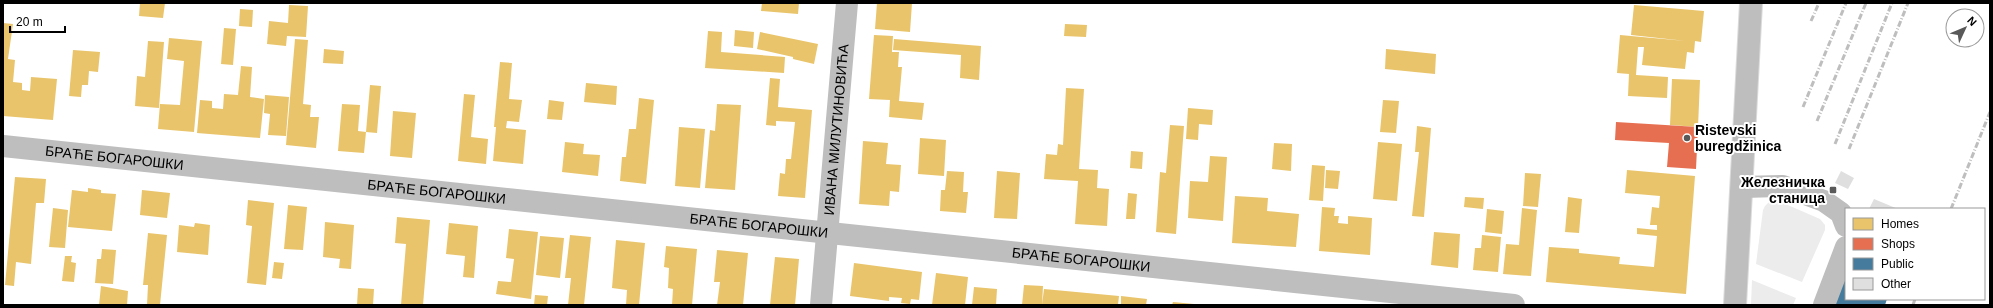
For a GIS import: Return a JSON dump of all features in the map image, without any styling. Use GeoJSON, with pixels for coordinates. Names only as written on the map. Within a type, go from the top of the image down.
{"type":"FeatureCollection","features":[{"type":"Feature","properties":{"kind":"street","name":"ИВАНА МИЛУТИНОВИЋА"},"geometry":{"type":"LineString","coordinates":[[821,305],[847,3]]}},
{"type":"Feature","properties":{"kind":"street"},"geometry":{"type":"LineString","coordinates":[[1735,305],[1743,187],[1751,3]]}},
{"type":"Feature","properties":{"kind":"street","name":"БРАЋЕ БОГАРОШКИ"},"geometry":{"type":"LineString","coordinates":[[3,146],[1514,305]]}},
{"type":"Feature","properties":{"kind":"street"},"geometry":{"type":"LineString","coordinates":[[1743,187],[1783,186],[1824,201],[1841,213],[1845,223]]}},
{"type":"Feature","properties":{"kind":"street"},"geometry":{"type":"LineString","coordinates":[[1824,305],[1845,250]]}},
{"type":"Feature","properties":{"kind":"shaded area"},"geometry":{"type":"Polygon","coordinates":[[[1771,200],[1776,200],[1820,219],[1825,225],[1825,230],[1802,282],[1756,264],[1763,210],[1771,200]]]}},
{"type":"Feature","properties":{"kind":"shaded area"},"geometry":{"type":"Polygon","coordinates":[[[1752,280],[1796,298],[1793,305],[1751,305],[1752,280]]]}},
{"type":"Feature","properties":{"kind":"building: Homes"},"geometry":{"type":"Polygon","coordinates":[[[140,3],[165,3],[163,18],[139,16],[140,3]]]}},
{"type":"Feature","properties":{"kind":"building: Homes"},"geometry":{"type":"Polygon","coordinates":[[[762,3],[799,3],[798,14],[761,11],[762,3]]]}},
{"type":"Feature","properties":{"kind":"building: Homes"},"geometry":{"type":"Polygon","coordinates":[[[877,3],[912,3],[910,32],[875,29],[877,3]]]}},
{"type":"Feature","properties":{"kind":"building: Homes"},"geometry":{"type":"Polygon","coordinates":[[[289,5],[308,6],[306,37],[287,36],[286,46],[267,44],[269,21],[288,23],[289,5]]]}},
{"type":"Feature","properties":{"kind":"building: Homes"},"geometry":{"type":"Polygon","coordinates":[[[1634,5],[1704,11],[1701,42],[1695,41],[1694,53],[1687,52],[1685,69],[1642,65],[1644,47],[1638,47],[1636,75],[1668,77],[1667,98],[1628,96],[1629,74],[1617,73],[1620,35],[1686,41],[1631,35],[1634,5]]]}},
{"type":"Feature","properties":{"kind":"building: Homes"},"geometry":{"type":"Polygon","coordinates":[[[240,9],[253,10],[252,27],[239,26],[240,9]]]}},
{"type":"Feature","properties":{"kind":"building: Homes"},"geometry":{"type":"Polygon","coordinates":[[[3,23],[13,24],[8,59],[15,60],[13,82],[22,83],[22,90],[30,91],[31,77],[57,79],[53,120],[3,116],[3,23]]]}},
{"type":"Feature","properties":{"kind":"building: Homes"},"geometry":{"type":"Polygon","coordinates":[[[1065,24],[1087,25],[1086,37],[1064,36],[1065,24]]]}},
{"type":"Feature","properties":{"kind":"building: Homes"},"geometry":{"type":"Polygon","coordinates":[[[224,28],[236,29],[233,65],[221,64],[224,28]]]}},
{"type":"Feature","properties":{"kind":"building: Homes"},"geometry":{"type":"Polygon","coordinates":[[[735,30],[754,32],[753,48],[734,46],[735,30]]]}},
{"type":"Feature","properties":{"kind":"building: Homes"},"geometry":{"type":"Polygon","coordinates":[[[708,31],[722,32],[721,52],[785,57],[784,73],[705,68],[708,31]]]}},
{"type":"Feature","properties":{"kind":"building: Homes"},"geometry":{"type":"Polygon","coordinates":[[[760,32],[818,44],[814,64],[793,59],[793,57],[757,49],[760,32]]]}},
{"type":"Feature","properties":{"kind":"building: Homes"},"geometry":{"type":"Polygon","coordinates":[[[874,35],[893,36],[892,52],[899,52],[898,67],[902,67],[899,101],[924,103],[922,120],[889,117],[890,100],[869,99],[874,35]]]}},
{"type":"Feature","properties":{"kind":"building: Homes"},"geometry":{"type":"Polygon","coordinates":[[[169,38],[202,41],[194,132],[158,129],[160,104],[180,105],[184,61],[167,59],[169,38]]]}},
{"type":"Feature","properties":{"kind":"building: Homes"},"geometry":{"type":"Polygon","coordinates":[[[295,39],[308,40],[303,104],[311,105],[310,117],[319,117],[316,148],[286,145],[295,39]]]}},
{"type":"Feature","properties":{"kind":"building: Homes"},"geometry":{"type":"Polygon","coordinates":[[[894,39],[981,46],[979,80],[960,78],[961,55],[893,50],[894,39]]]}},
{"type":"Feature","properties":{"kind":"building: Homes"},"geometry":{"type":"Polygon","coordinates":[[[148,41],[164,42],[159,108],[135,106],[137,76],[145,77],[148,41]]]}},
{"type":"Feature","properties":{"kind":"building: Homes"},"geometry":{"type":"Polygon","coordinates":[[[324,49],[344,51],[343,64],[323,63],[324,49]]]}},
{"type":"Feature","properties":{"kind":"building: Homes"},"geometry":{"type":"Polygon","coordinates":[[[1386,49],[1436,54],[1435,74],[1385,69],[1386,49]]]}},
{"type":"Feature","properties":{"kind":"building: Homes"},"geometry":{"type":"Polygon","coordinates":[[[73,50],[100,52],[98,72],[89,71],[88,85],[82,85],[81,97],[69,96],[73,50]]]}},
{"type":"Feature","properties":{"kind":"building: Homes"},"geometry":{"type":"Polygon","coordinates":[[[500,62],[512,63],[509,99],[522,100],[519,122],[507,121],[506,128],[526,130],[523,164],[493,161],[496,127],[494,127],[500,62]]]}},
{"type":"Feature","properties":{"kind":"building: Homes"},"geometry":{"type":"Polygon","coordinates":[[[241,66],[252,67],[250,97],[264,99],[260,138],[197,133],[200,100],[212,101],[212,108],[223,109],[224,94],[238,95],[241,66]]]}},
{"type":"Feature","properties":{"kind":"building: Homes"},"geometry":{"type":"Polygon","coordinates":[[[770,78],[780,79],[778,107],[812,110],[805,198],[778,196],[780,173],[785,174],[786,159],[791,159],[795,122],[776,121],[776,126],[766,125],[770,78]]]}},
{"type":"Feature","properties":{"kind":"building: Homes"},"geometry":{"type":"Polygon","coordinates":[[[1672,79],[1700,80],[1698,127],[1670,125],[1672,79]]]}},
{"type":"Feature","properties":{"kind":"building: Homes"},"geometry":{"type":"Polygon","coordinates":[[[586,83],[617,86],[616,105],[584,102],[586,83]]]}},
{"type":"Feature","properties":{"kind":"building: Homes"},"geometry":{"type":"Polygon","coordinates":[[[370,85],[381,86],[377,133],[366,132],[370,85]]]}},
{"type":"Feature","properties":{"kind":"building: Homes"},"geometry":{"type":"Polygon","coordinates":[[[1066,88],[1084,89],[1079,169],[1098,170],[1097,188],[1109,189],[1107,226],[1075,224],[1078,181],[1044,179],[1046,154],[1057,155],[1058,144],[1063,145],[1066,88]]]}},
{"type":"Feature","properties":{"kind":"building: Homes"},"geometry":{"type":"Polygon","coordinates":[[[464,94],[475,95],[471,137],[488,139],[486,164],[458,161],[464,94]]]}},
{"type":"Feature","properties":{"kind":"building: Homes"},"geometry":{"type":"Polygon","coordinates":[[[265,95],[289,97],[286,136],[268,135],[270,114],[264,113],[265,95]]]}},
{"type":"Feature","properties":{"kind":"building: Homes"},"geometry":{"type":"Polygon","coordinates":[[[639,98],[654,100],[646,184],[620,181],[622,157],[626,157],[629,129],[636,129],[639,98]]]}},
{"type":"Feature","properties":{"kind":"building: Homes"},"geometry":{"type":"Polygon","coordinates":[[[549,100],[564,102],[562,120],[547,119],[549,100]]]}},
{"type":"Feature","properties":{"kind":"building: Homes"},"geometry":{"type":"Polygon","coordinates":[[[1383,100],[1399,101],[1396,133],[1380,132],[1383,100]]]}},
{"type":"Feature","properties":{"kind":"building: Homes"},"geometry":{"type":"Polygon","coordinates":[[[342,104],[360,105],[358,131],[366,132],[364,153],[338,151],[342,104]]]}},
{"type":"Feature","properties":{"kind":"building: Homes"},"geometry":{"type":"Polygon","coordinates":[[[717,104],[741,105],[735,190],[705,188],[710,130],[715,131],[717,104]]]}},
{"type":"Feature","properties":{"kind":"building: Homes"},"geometry":{"type":"Polygon","coordinates":[[[1188,108],[1213,110],[1212,125],[1199,124],[1198,140],[1186,139],[1188,108]]]}},
{"type":"Feature","properties":{"kind":"building: Homes"},"geometry":{"type":"Polygon","coordinates":[[[393,111],[416,113],[412,158],[390,156],[393,111]]]}},
{"type":"Feature","properties":{"kind":"building: Homes"},"geometry":{"type":"Polygon","coordinates":[[[1170,125],[1184,126],[1176,234],[1156,232],[1160,172],[1166,173],[1170,125]]]}},
{"type":"Feature","properties":{"kind":"building: Homes"},"geometry":{"type":"Polygon","coordinates":[[[1417,126],[1431,128],[1424,217],[1412,216],[1419,152],[1415,152],[1417,126]]]}},
{"type":"Feature","properties":{"kind":"building: Homes"},"geometry":{"type":"Polygon","coordinates":[[[679,127],[705,129],[700,188],[675,186],[679,127]]]}},
{"type":"Feature","properties":{"kind":"building: Homes"},"geometry":{"type":"Polygon","coordinates":[[[920,138],[946,140],[944,176],[918,174],[920,138]]]}},
{"type":"Feature","properties":{"kind":"building: Homes"},"geometry":{"type":"Polygon","coordinates":[[[863,141],[888,143],[886,164],[901,165],[899,192],[890,191],[889,206],[859,204],[863,141]]]}},
{"type":"Feature","properties":{"kind":"building: Homes"},"geometry":{"type":"Polygon","coordinates":[[[565,142],[584,144],[583,154],[600,155],[598,176],[562,172],[565,142]]]}},
{"type":"Feature","properties":{"kind":"building: Homes"},"geometry":{"type":"Polygon","coordinates":[[[1378,142],[1402,144],[1397,201],[1373,199],[1378,142]]]}},
{"type":"Feature","properties":{"kind":"building: Homes"},"geometry":{"type":"Polygon","coordinates":[[[1274,143],[1292,144],[1291,171],[1272,169],[1274,143]]]}},
{"type":"Feature","properties":{"kind":"building: Homes"},"geometry":{"type":"Polygon","coordinates":[[[1131,151],[1143,152],[1142,169],[1130,168],[1131,151]]]}},
{"type":"Feature","properties":{"kind":"building: Homes"},"geometry":{"type":"Polygon","coordinates":[[[1210,156],[1227,157],[1223,221],[1188,218],[1190,181],[1208,182],[1210,156]]]}},
{"type":"Feature","properties":{"kind":"building: Homes"},"geometry":{"type":"Polygon","coordinates":[[[1312,165],[1325,166],[1323,201],[1309,200],[1312,165]]]}},
{"type":"Feature","properties":{"kind":"building: Homes"},"geometry":{"type":"Polygon","coordinates":[[[1326,170],[1340,171],[1338,189],[1325,188],[1326,170]]]}},
{"type":"Feature","properties":{"kind":"building: Homes"},"geometry":{"type":"Polygon","coordinates":[[[1627,170],[1695,176],[1686,294],[1546,282],[1549,247],[1579,249],[1579,253],[1620,257],[1619,264],[1654,267],[1657,236],[1637,234],[1637,228],[1657,230],[1657,225],[1650,225],[1652,207],[1659,208],[1660,196],[1625,193],[1627,170]]]}},
{"type":"Feature","properties":{"kind":"building: Homes"},"geometry":{"type":"Polygon","coordinates":[[[947,171],[964,172],[963,192],[968,192],[966,213],[940,211],[941,190],[945,190],[947,171]]]}},
{"type":"Feature","properties":{"kind":"building: Homes"},"geometry":{"type":"Polygon","coordinates":[[[997,171],[1020,173],[1017,219],[994,218],[997,171]]]}},
{"type":"Feature","properties":{"kind":"building: Homes"},"geometry":{"type":"Polygon","coordinates":[[[1525,173],[1541,174],[1538,207],[1523,206],[1525,173]]]}},
{"type":"Feature","properties":{"kind":"building: Homes"},"geometry":{"type":"Polygon","coordinates":[[[15,177],[46,179],[44,203],[36,203],[31,264],[16,262],[14,286],[5,285],[15,177]]]}},
{"type":"Feature","properties":{"kind":"building: Homes"},"geometry":{"type":"Polygon","coordinates":[[[88,188],[101,190],[101,193],[116,194],[112,231],[68,227],[72,190],[88,192],[88,188]]]}},
{"type":"Feature","properties":{"kind":"building: Homes"},"geometry":{"type":"Polygon","coordinates":[[[142,190],[170,193],[167,218],[140,215],[142,190]]]}},
{"type":"Feature","properties":{"kind":"building: Homes"},"geometry":{"type":"Polygon","coordinates":[[[1128,193],[1137,194],[1135,219],[1126,219],[1128,193]]]}},
{"type":"Feature","properties":{"kind":"building: Homes"},"geometry":{"type":"Polygon","coordinates":[[[1235,196],[1268,198],[1267,211],[1299,214],[1296,247],[1232,243],[1235,196]]]}},
{"type":"Feature","properties":{"kind":"building: Homes"},"geometry":{"type":"Polygon","coordinates":[[[1465,197],[1484,198],[1483,209],[1464,207],[1465,197]]]}},
{"type":"Feature","properties":{"kind":"building: Homes"},"geometry":{"type":"Polygon","coordinates":[[[1568,197],[1582,199],[1579,233],[1565,232],[1568,197]]]}},
{"type":"Feature","properties":{"kind":"building: Homes"},"geometry":{"type":"Polygon","coordinates":[[[248,200],[274,203],[266,285],[247,283],[252,226],[246,225],[248,200]]]}},
{"type":"Feature","properties":{"kind":"building: Homes"},"geometry":{"type":"Polygon","coordinates":[[[288,205],[307,207],[303,250],[284,249],[288,205]]]}},
{"type":"Feature","properties":{"kind":"building: Homes"},"geometry":{"type":"Polygon","coordinates":[[[1322,207],[1335,208],[1334,216],[1339,216],[1338,223],[1348,224],[1348,216],[1372,218],[1370,255],[1319,251],[1322,207]]]}},
{"type":"Feature","properties":{"kind":"building: Homes"},"geometry":{"type":"Polygon","coordinates":[[[53,208],[68,210],[65,248],[49,247],[53,208]]]}},
{"type":"Feature","properties":{"kind":"building: Homes"},"geometry":{"type":"Polygon","coordinates":[[[1522,208],[1537,210],[1531,276],[1503,274],[1506,244],[1519,245],[1522,208]]]}},
{"type":"Feature","properties":{"kind":"building: Homes"},"geometry":{"type":"Polygon","coordinates":[[[1487,209],[1504,211],[1502,234],[1485,232],[1487,209]]]}},
{"type":"Feature","properties":{"kind":"building: Homes"},"geometry":{"type":"Polygon","coordinates":[[[397,217],[430,220],[423,305],[401,305],[406,244],[395,243],[397,217]]]}},
{"type":"Feature","properties":{"kind":"building: Homes"},"geometry":{"type":"Polygon","coordinates":[[[325,222],[354,225],[351,269],[339,268],[340,259],[323,257],[325,222]]]}},
{"type":"Feature","properties":{"kind":"building: Homes"},"geometry":{"type":"Polygon","coordinates":[[[195,223],[210,225],[208,255],[177,252],[179,225],[194,227],[195,223]]]}},
{"type":"Feature","properties":{"kind":"building: Homes"},"geometry":{"type":"Polygon","coordinates":[[[449,223],[478,226],[474,278],[463,277],[465,256],[446,254],[449,223]]]}},
{"type":"Feature","properties":{"kind":"building: Homes"},"geometry":{"type":"Polygon","coordinates":[[[509,229],[538,232],[531,299],[496,294],[498,281],[511,282],[514,259],[506,258],[509,229]]]}},
{"type":"Feature","properties":{"kind":"building: Homes"},"geometry":{"type":"Polygon","coordinates":[[[1434,232],[1460,234],[1458,268],[1431,265],[1434,232]]]}},
{"type":"Feature","properties":{"kind":"building: Homes"},"geometry":{"type":"Polygon","coordinates":[[[148,233],[167,235],[160,305],[147,305],[148,285],[143,285],[148,233]]]}},
{"type":"Feature","properties":{"kind":"building: Homes"},"geometry":{"type":"Polygon","coordinates":[[[570,235],[591,237],[584,305],[568,305],[571,278],[565,278],[570,235]]]}},
{"type":"Feature","properties":{"kind":"building: Homes"},"geometry":{"type":"Polygon","coordinates":[[[1482,235],[1501,237],[1498,272],[1473,270],[1475,248],[1481,248],[1482,235]]]}},
{"type":"Feature","properties":{"kind":"building: Homes"},"geometry":{"type":"Polygon","coordinates":[[[540,236],[564,238],[560,278],[536,275],[540,236]]]}},
{"type":"Feature","properties":{"kind":"building: Homes"},"geometry":{"type":"Polygon","coordinates":[[[616,240],[645,243],[639,305],[626,305],[627,290],[612,288],[616,240]]]}},
{"type":"Feature","properties":{"kind":"building: Homes"},"geometry":{"type":"Polygon","coordinates":[[[666,246],[697,249],[692,305],[672,305],[673,289],[668,288],[669,268],[664,267],[666,246]]]}},
{"type":"Feature","properties":{"kind":"building: Homes"},"geometry":{"type":"Polygon","coordinates":[[[102,249],[116,250],[113,284],[95,283],[97,259],[101,259],[102,249]]]}},
{"type":"Feature","properties":{"kind":"building: Homes"},"geometry":{"type":"Polygon","coordinates":[[[717,250],[748,253],[743,305],[717,305],[720,282],[714,282],[717,250]]]}},
{"type":"Feature","properties":{"kind":"building: Homes"},"geometry":{"type":"Polygon","coordinates":[[[65,256],[72,256],[71,262],[76,263],[74,282],[62,281],[65,256]]]}},
{"type":"Feature","properties":{"kind":"building: Homes"},"geometry":{"type":"Polygon","coordinates":[[[775,257],[799,259],[795,305],[770,305],[775,257]]]}},
{"type":"Feature","properties":{"kind":"building: Homes"},"geometry":{"type":"Polygon","coordinates":[[[274,262],[284,263],[282,279],[272,278],[274,262]]]}},
{"type":"Feature","properties":{"kind":"building: Homes"},"geometry":{"type":"Polygon","coordinates":[[[854,263],[922,272],[919,300],[911,299],[910,304],[901,303],[902,298],[889,297],[889,301],[850,296],[854,263]]]}},
{"type":"Feature","properties":{"kind":"building: Homes"},"geometry":{"type":"Polygon","coordinates":[[[936,273],[968,277],[965,305],[932,305],[936,273]]]}},
{"type":"Feature","properties":{"kind":"building: Homes"},"geometry":{"type":"Polygon","coordinates":[[[1024,285],[1043,286],[1042,305],[1022,305],[1024,285]]]}},
{"type":"Feature","properties":{"kind":"building: Homes"},"geometry":{"type":"Polygon","coordinates":[[[101,286],[128,291],[127,305],[99,305],[101,286]]]}},
{"type":"Feature","properties":{"kind":"building: Homes"},"geometry":{"type":"Polygon","coordinates":[[[974,287],[997,289],[996,305],[972,305],[974,287]]]}},
{"type":"Feature","properties":{"kind":"building: Homes"},"geometry":{"type":"Polygon","coordinates":[[[358,288],[374,289],[373,305],[357,305],[358,288]]]}},
{"type":"Feature","properties":{"kind":"building: Homes"},"geometry":{"type":"Polygon","coordinates":[[[1044,289],[1119,296],[1118,305],[1042,305],[1044,289]]]}},
{"type":"Feature","properties":{"kind":"building: Homes"},"geometry":{"type":"Polygon","coordinates":[[[535,295],[548,296],[547,305],[534,305],[535,295]]]}},
{"type":"Feature","properties":{"kind":"building: Homes"},"geometry":{"type":"Polygon","coordinates":[[[1121,296],[1147,299],[1146,305],[1121,305],[1121,296]]]}},
{"type":"Feature","properties":{"kind":"building: Homes"},"geometry":{"type":"Polygon","coordinates":[[[1173,302],[1194,304],[1194,305],[1172,305],[1173,302]]]}},
{"type":"Feature","properties":{"kind":"building: Shops"},"geometry":{"type":"Polygon","coordinates":[[[1616,122],[1698,127],[1696,169],[1667,167],[1669,143],[1615,140],[1616,122]]]}},
{"type":"Feature","properties":{"kind":"building: Public"},"geometry":{"type":"Polygon","coordinates":[[[1845,275],[1845,300],[1887,300],[1885,305],[1833,305],[1845,275]]]}},
{"type":"Feature","properties":{"kind":"building: Other"},"geometry":{"type":"Polygon","coordinates":[[[1841,171],[1854,178],[1848,189],[1835,183],[1841,171]]]}},
{"type":"Feature","properties":{"kind":"building: Other"},"geometry":{"type":"Polygon","coordinates":[[[1874,199],[1896,208],[1870,208],[1874,199]]]}},
{"type":"Feature","properties":{"kind":"railway"},"geometry":{"type":"LineString","coordinates":[[1811,21],[1819,3]]}},
{"type":"Feature","properties":{"kind":"railway"},"geometry":{"type":"LineString","coordinates":[[1803,107],[1846,3]]}},
{"type":"Feature","properties":{"kind":"railway"},"geometry":{"type":"LineString","coordinates":[[1817,121],[1866,3]]}},
{"type":"Feature","properties":{"kind":"railway"},"geometry":{"type":"LineString","coordinates":[[1835,144],[1892,3]]}},
{"type":"Feature","properties":{"kind":"railway"},"geometry":{"type":"LineString","coordinates":[[1849,149],[1908,3]]}},
{"type":"Feature","properties":{"kind":"railway"},"geometry":{"type":"LineString","coordinates":[[1951,208],[1990,112]]}},
{"type":"Feature","properties":{"kind":"railway"},"geometry":{"type":"LineString","coordinates":[[1913,305],[1915,300]]}},
{"type":"Feature","properties":{"kind":"place","name":"Ristevski buregdžinica"},"geometry":{"type":"Point","coordinates":[1687,138]}},
{"type":"Feature","properties":{"kind":"place","name":"Железничка станица"},"geometry":{"type":"Point","coordinates":[1833,190]}}]}
